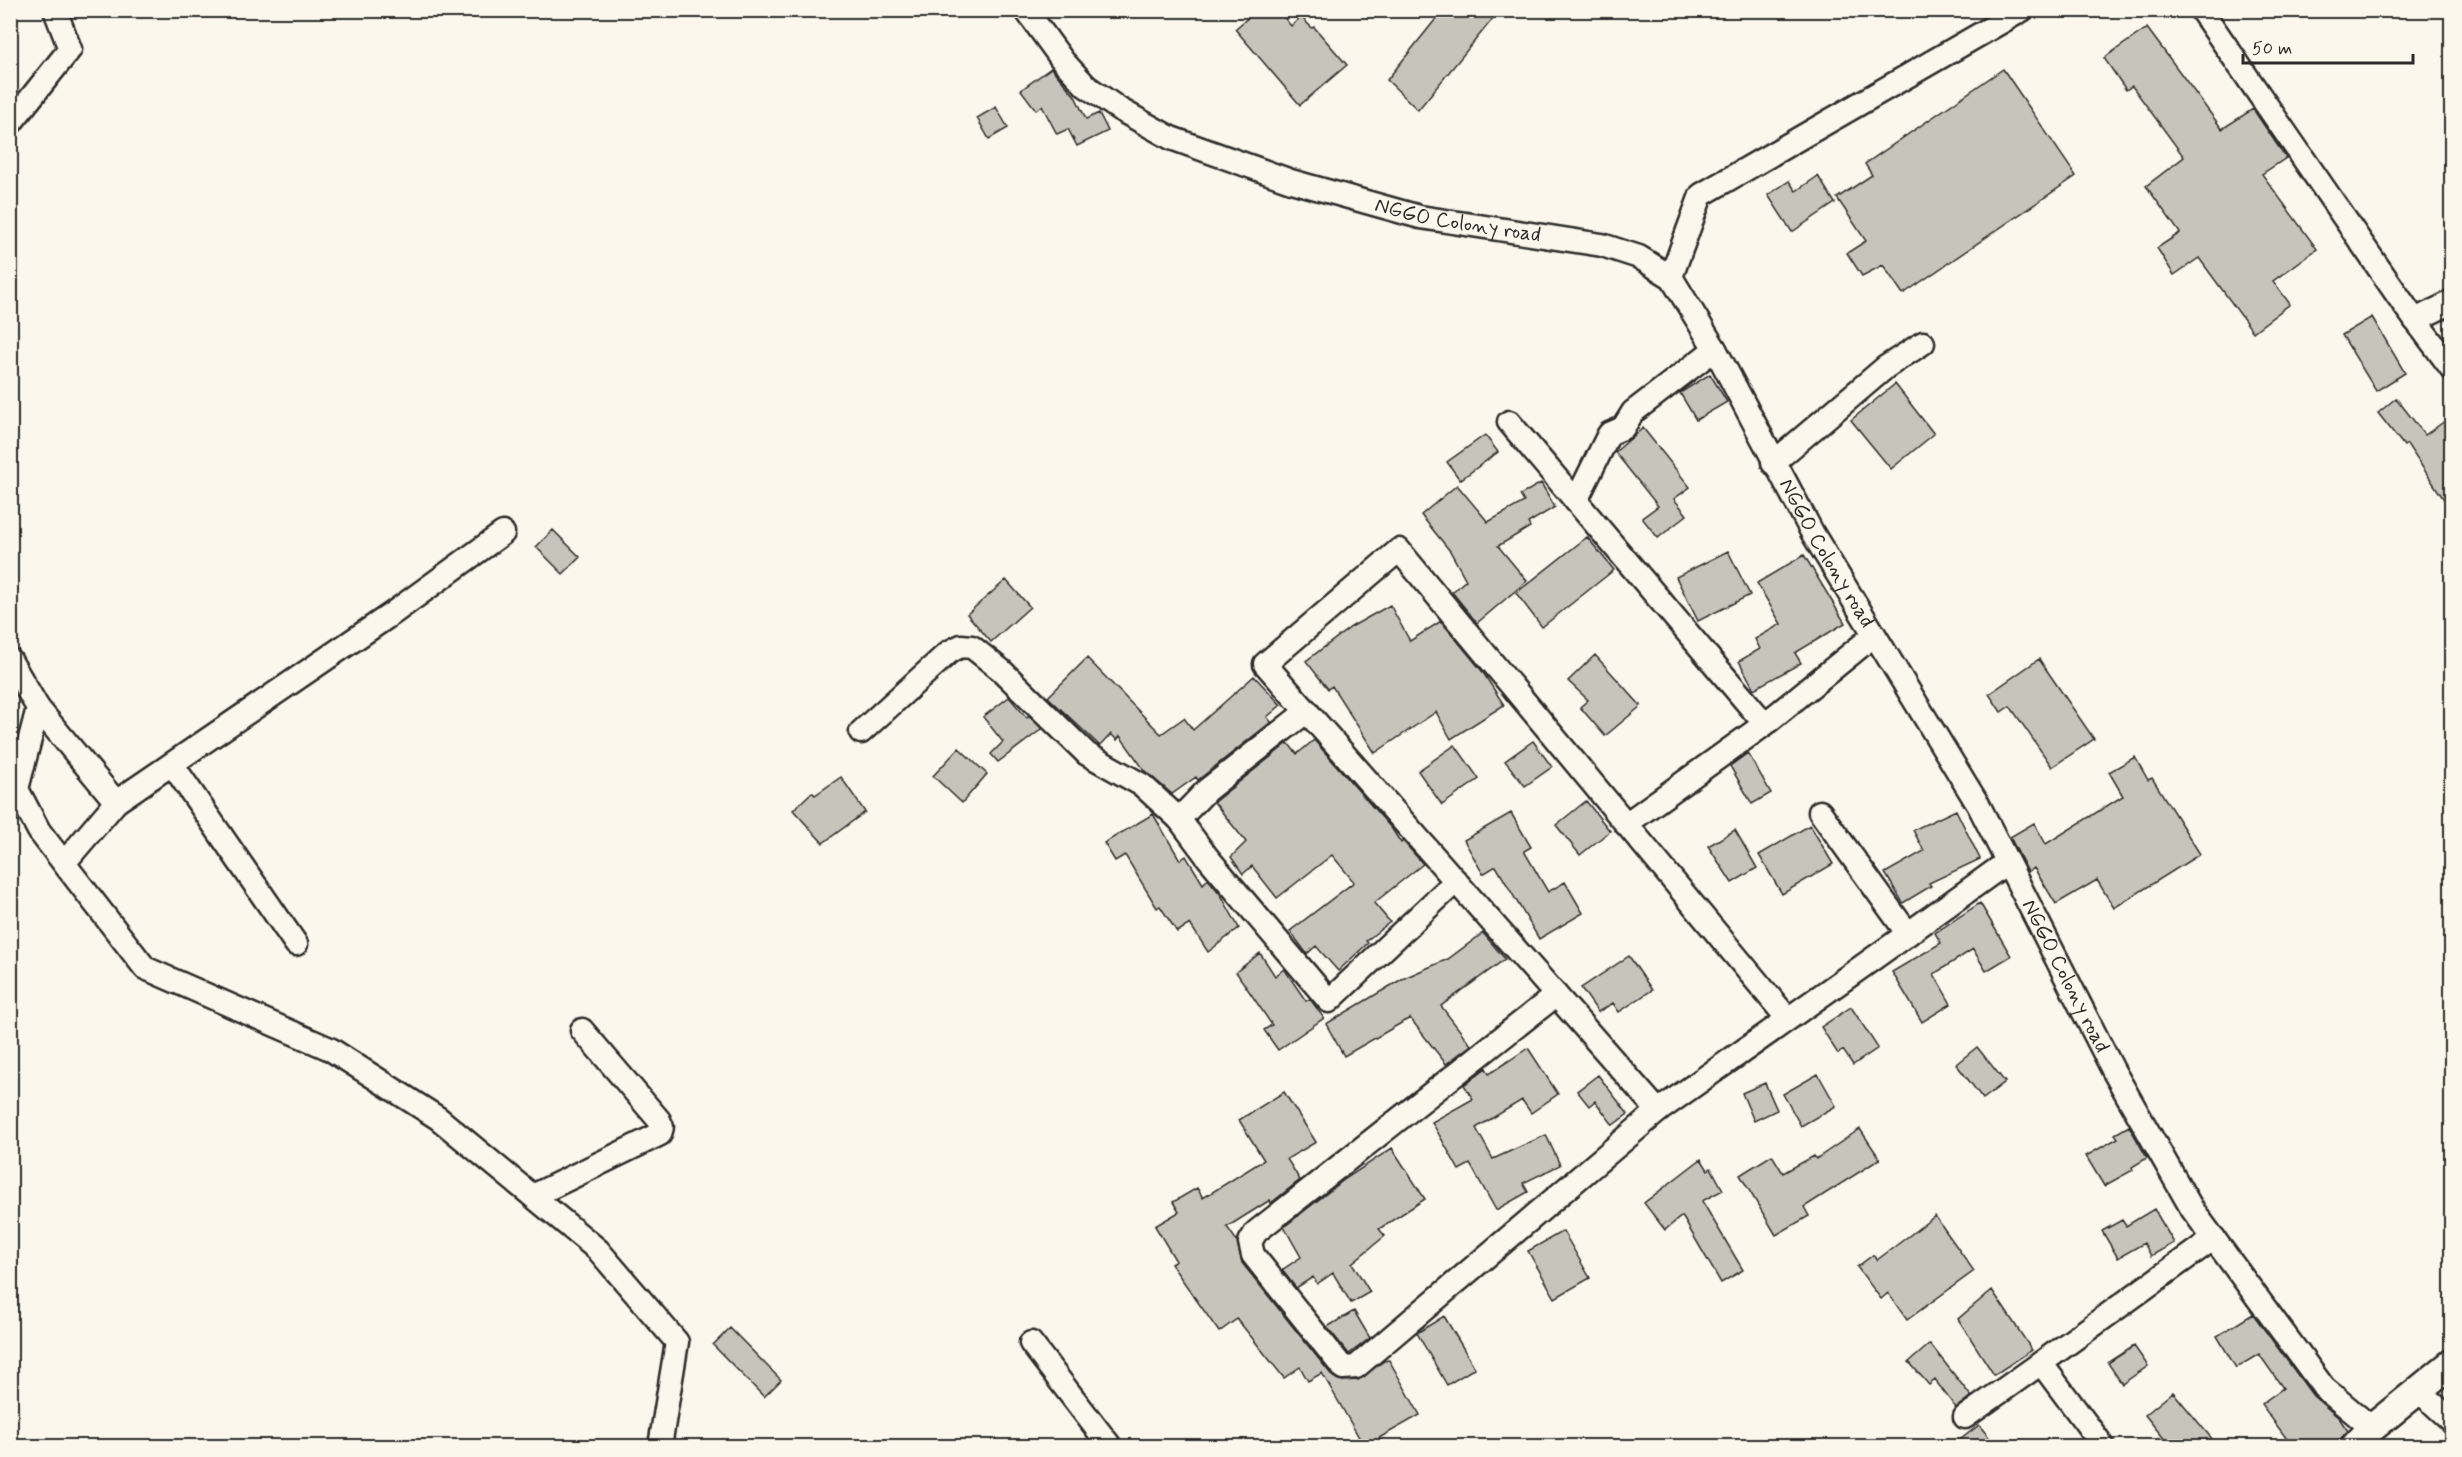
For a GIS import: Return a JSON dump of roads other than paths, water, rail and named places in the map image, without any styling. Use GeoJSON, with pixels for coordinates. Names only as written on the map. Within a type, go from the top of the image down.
{"type":"FeatureCollection","features":[{"type":"Feature","properties":{"kind":"main road"},"geometry":{"type":"LineString","coordinates":[[2363,1437],[2451,1363]]}},
{"type":"Feature","properties":{"kind":"street"},"geometry":{"type":"LineString","coordinates":[[10,124],[70,49],[55,10]]}},
{"type":"Feature","properties":{"kind":"street","name":"NGGO Colony road"},"geometry":{"type":"LineString","coordinates":[[1026,10],[1063,61],[1086,86],[1119,109],[1171,138],[1292,181],[1420,217],[1602,245],[1639,257],[1671,277],[1715,349],[1773,463],[1873,636],[1979,806],[2113,1070],[2192,1209],[2324,1388],[2363,1437]]}},
{"type":"Feature","properties":{"kind":"street"},"geometry":{"type":"LineString","coordinates":[[1671,277],[1701,195],[2022,10]]}},
{"type":"Feature","properties":{"kind":"street"},"geometry":{"type":"LineString","coordinates":[[2201,10],[2451,369]]}},
{"type":"Feature","properties":{"kind":"street"},"geometry":{"type":"LineString","coordinates":[[2415,320],[2451,302]]}},
{"type":"Feature","properties":{"kind":"street"},"geometry":{"type":"LineString","coordinates":[[1773,463],[1886,367],[1923,343]]}},
{"type":"Feature","properties":{"kind":"street"},"geometry":{"type":"LineString","coordinates":[[1576,501],[1609,434],[1623,428],[1633,412],[1715,349]]}},
{"type":"Feature","properties":{"kind":"street"},"geometry":{"type":"LineString","coordinates":[[1509,422],[1765,724]]}},
{"type":"Feature","properties":{"kind":"street"},"geometry":{"type":"LineString","coordinates":[[64,863],[116,802],[393,613],[503,533]]}},
{"type":"Feature","properties":{"kind":"street"},"geometry":{"type":"LineString","coordinates":[[1658,1111],[1265,664],[1399,550],[1788,1019]]}},
{"type":"Feature","properties":{"kind":"street"},"geometry":{"type":"LineString","coordinates":[[1626,824],[1765,724],[1873,636]]}},
{"type":"Feature","properties":{"kind":"street"},"geometry":{"type":"LineString","coordinates":[[861,732],[949,652],[961,646],[972,647],[1001,670],[1088,754],[1142,785],[1179,819],[1208,858],[1329,1001],[1456,881]]}},
{"type":"Feature","properties":{"kind":"street"},"geometry":{"type":"LineString","coordinates":[[10,660],[38,708],[116,802]]}},
{"type":"Feature","properties":{"kind":"street"},"geometry":{"type":"LineString","coordinates":[[38,708],[17,789],[39,831],[145,968],[330,1049],[438,1118],[598,1250],[677,1342],[660,1446]]}},
{"type":"Feature","properties":{"kind":"street"},"geometry":{"type":"LineString","coordinates":[[1179,819],[1207,790],[1307,711]]}},
{"type":"Feature","properties":{"kind":"street"},"geometry":{"type":"LineString","coordinates":[[172,764],[296,944]]}},
{"type":"Feature","properties":{"kind":"street"},"geometry":{"type":"LineString","coordinates":[[1820,812],[1908,934]]}},
{"type":"Feature","properties":{"kind":"street"},"geometry":{"type":"LineString","coordinates":[[1556,995],[1256,1232],[1250,1242],[1253,1255],[1343,1368],[1356,1367],[1658,1111],[2006,863]]}},
{"type":"Feature","properties":{"kind":"street"},"geometry":{"type":"LineString","coordinates":[[533,1197],[660,1134],[662,1127],[659,1120],[582,1030]]}},
{"type":"Feature","properties":{"kind":"street"},"geometry":{"type":"LineString","coordinates":[[1965,1417],[2214,1239]]}},
{"type":"Feature","properties":{"kind":"street"},"geometry":{"type":"LineString","coordinates":[[1031,1343],[1110,1446]]}},
{"type":"Feature","properties":{"kind":"street"},"geometry":{"type":"LineString","coordinates":[[2041,1363],[2103,1446]]}},
{"type":"Feature","properties":{"kind":"street"},"geometry":{"type":"LineString","coordinates":[[2418,1390],[2451,1421]]}}]}
